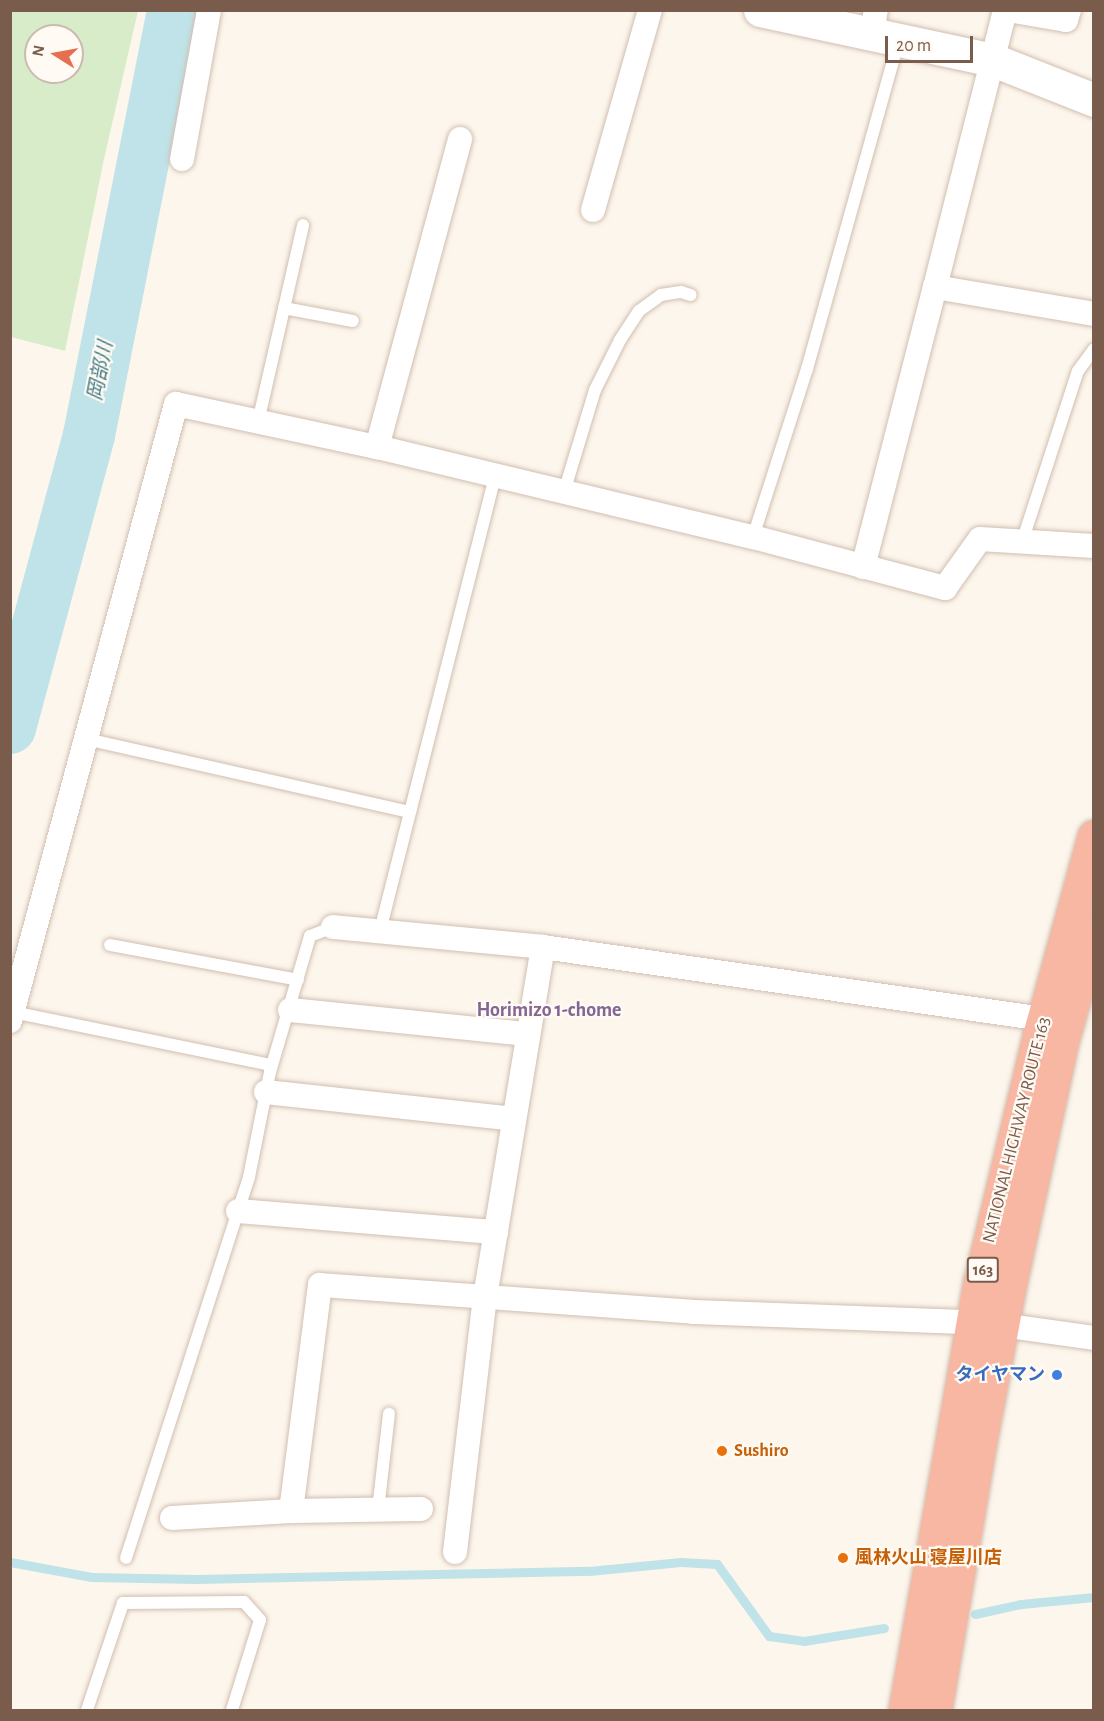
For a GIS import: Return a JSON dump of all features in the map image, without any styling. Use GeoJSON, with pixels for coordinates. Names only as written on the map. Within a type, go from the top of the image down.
{"type":"FeatureCollection","features":[{"type":"Feature","properties":{"kind":"highway","name":"NATIONAL HIGHWAY ROUTE 163"},"geometry":{"type":"LineString","coordinates":[[905,1710],[987,1324],[1043,1019],[1094,836]]}},
{"type":"Feature","properties":{"kind":"highway","name":"NATIONAL HIGHWAY ROUTE 163"},"geometry":{"type":"LineString","coordinates":[[935,1710],[987,1324],[1094,929]]}},
{"type":"Feature","properties":{"kind":"street"},"geometry":{"type":"LineString","coordinates":[[182,159],[209,10]]}},
{"type":"Feature","properties":{"kind":"street"},"geometry":{"type":"LineString","coordinates":[[593,210],[650,10]]}},
{"type":"Feature","properties":{"kind":"street"},"geometry":{"type":"LineString","coordinates":[[760,10],[882,28],[993,60],[1094,100]]}},
{"type":"Feature","properties":{"kind":"street"},"geometry":{"type":"LineString","coordinates":[[862,567],[1006,10],[1066,20],[1069,10]]}},
{"type":"Feature","properties":{"kind":"street"},"geometry":{"type":"LineString","coordinates":[[377,447],[460,139]]}},
{"type":"Feature","properties":{"kind":"street"},"geometry":{"type":"LineString","coordinates":[[935,287],[1094,314]]}},
{"type":"Feature","properties":{"kind":"street"},"geometry":{"type":"LineString","coordinates":[[12,1016],[176,404],[495,475],[753,537],[945,588],[980,539],[1094,546]]}},
{"type":"Feature","properties":{"kind":"street"},"geometry":{"type":"LineString","coordinates":[[333,927],[543,947],[1043,1019]]}},
{"type":"Feature","properties":{"kind":"street"},"geometry":{"type":"LineString","coordinates":[[455,1552],[485,1297],[543,947]]}},
{"type":"Feature","properties":{"kind":"street"},"geometry":{"type":"LineString","coordinates":[[290,1010],[528,1034]]}},
{"type":"Feature","properties":{"kind":"street"},"geometry":{"type":"LineString","coordinates":[[266,1092],[514,1119]]}},
{"type":"Feature","properties":{"kind":"street"},"geometry":{"type":"LineString","coordinates":[[238,1211],[496,1232]]}},
{"type":"Feature","properties":{"kind":"street"},"geometry":{"type":"LineString","coordinates":[[291,1511],[320,1285],[693,1312],[987,1324],[1094,1338]]}},
{"type":"Feature","properties":{"kind":"street"},"geometry":{"type":"LineString","coordinates":[[172,1518],[291,1511],[421,1509]]}},
{"type":"Feature","properties":{"kind":"lane"},"geometry":{"type":"LineString","coordinates":[[753,537],[807,369],[882,28]]}},
{"type":"Feature","properties":{"kind":"lane"},"geometry":{"type":"LineString","coordinates":[[258,422],[303,225]]}},
{"type":"Feature","properties":{"kind":"lane"},"geometry":{"type":"LineString","coordinates":[[564,492],[595,390],[620,340],[639,311],[661,295],[681,292],[691,295]]}},
{"type":"Feature","properties":{"kind":"lane"},"geometry":{"type":"LineString","coordinates":[[284,308],[352,321]]}},
{"type":"Feature","properties":{"kind":"lane"},"geometry":{"type":"LineString","coordinates":[[1022,542],[1078,371],[1094,349]]}},
{"type":"Feature","properties":{"kind":"lane"},"geometry":{"type":"LineString","coordinates":[[380,931],[495,475]]}},
{"type":"Feature","properties":{"kind":"lane"},"geometry":{"type":"LineString","coordinates":[[86,739],[410,812]]}},
{"type":"Feature","properties":{"kind":"lane"},"geometry":{"type":"LineString","coordinates":[[126,1558],[249,1177],[272,1065],[310,936],[333,927]]}},
{"type":"Feature","properties":{"kind":"lane"},"geometry":{"type":"LineString","coordinates":[[110,945],[298,981]]}},
{"type":"Feature","properties":{"kind":"lane"},"geometry":{"type":"LineString","coordinates":[[12,1016],[272,1065]]}},
{"type":"Feature","properties":{"kind":"lane"},"geometry":{"type":"LineString","coordinates":[[378,1510],[389,1414]]}},
{"type":"Feature","properties":{"kind":"lane"},"geometry":{"type":"LineString","coordinates":[[87,1710],[123,1603],[244,1602],[260,1620],[232,1710]]}},
{"type":"Feature","properties":{"kind":"green space"},"geometry":{"type":"Polygon","coordinates":[[[11,10],[138,11],[104,159],[65,351],[11,337],[11,10]]]}},
{"type":"Feature","properties":{"kind":"waterway","name":"岡部川"},"geometry":{"type":"LineString","coordinates":[[10,728],[89,435],[173,10]]}},
{"type":"Feature","properties":{"kind":"waterway"},"geometry":{"type":"LineString","coordinates":[[10,1562],[92,1577],[196,1579],[589,1571],[681,1562],[717,1564],[769,1636],[804,1641],[884,1628]]}},
{"type":"Feature","properties":{"kind":"waterway"},"geometry":{"type":"LineString","coordinates":[[975,1614],[1021,1604],[1094,1597]]}},
{"type":"Feature","properties":{"kind":"place","name":"タイヤマン"},"geometry":{"type":"Point","coordinates":[1057,1375]}},
{"type":"Feature","properties":{"kind":"place","name":"Sushiro"},"geometry":{"type":"Point","coordinates":[722,1451]}},
{"type":"Feature","properties":{"kind":"place","name":"風林火山 寝屋川店"},"geometry":{"type":"Point","coordinates":[843,1558]}},
{"type":"Feature","properties":{"kind":"district","name":"Horimizo 1-chome"},"geometry":{"type":"Point","coordinates":[549,1010]}}]}
